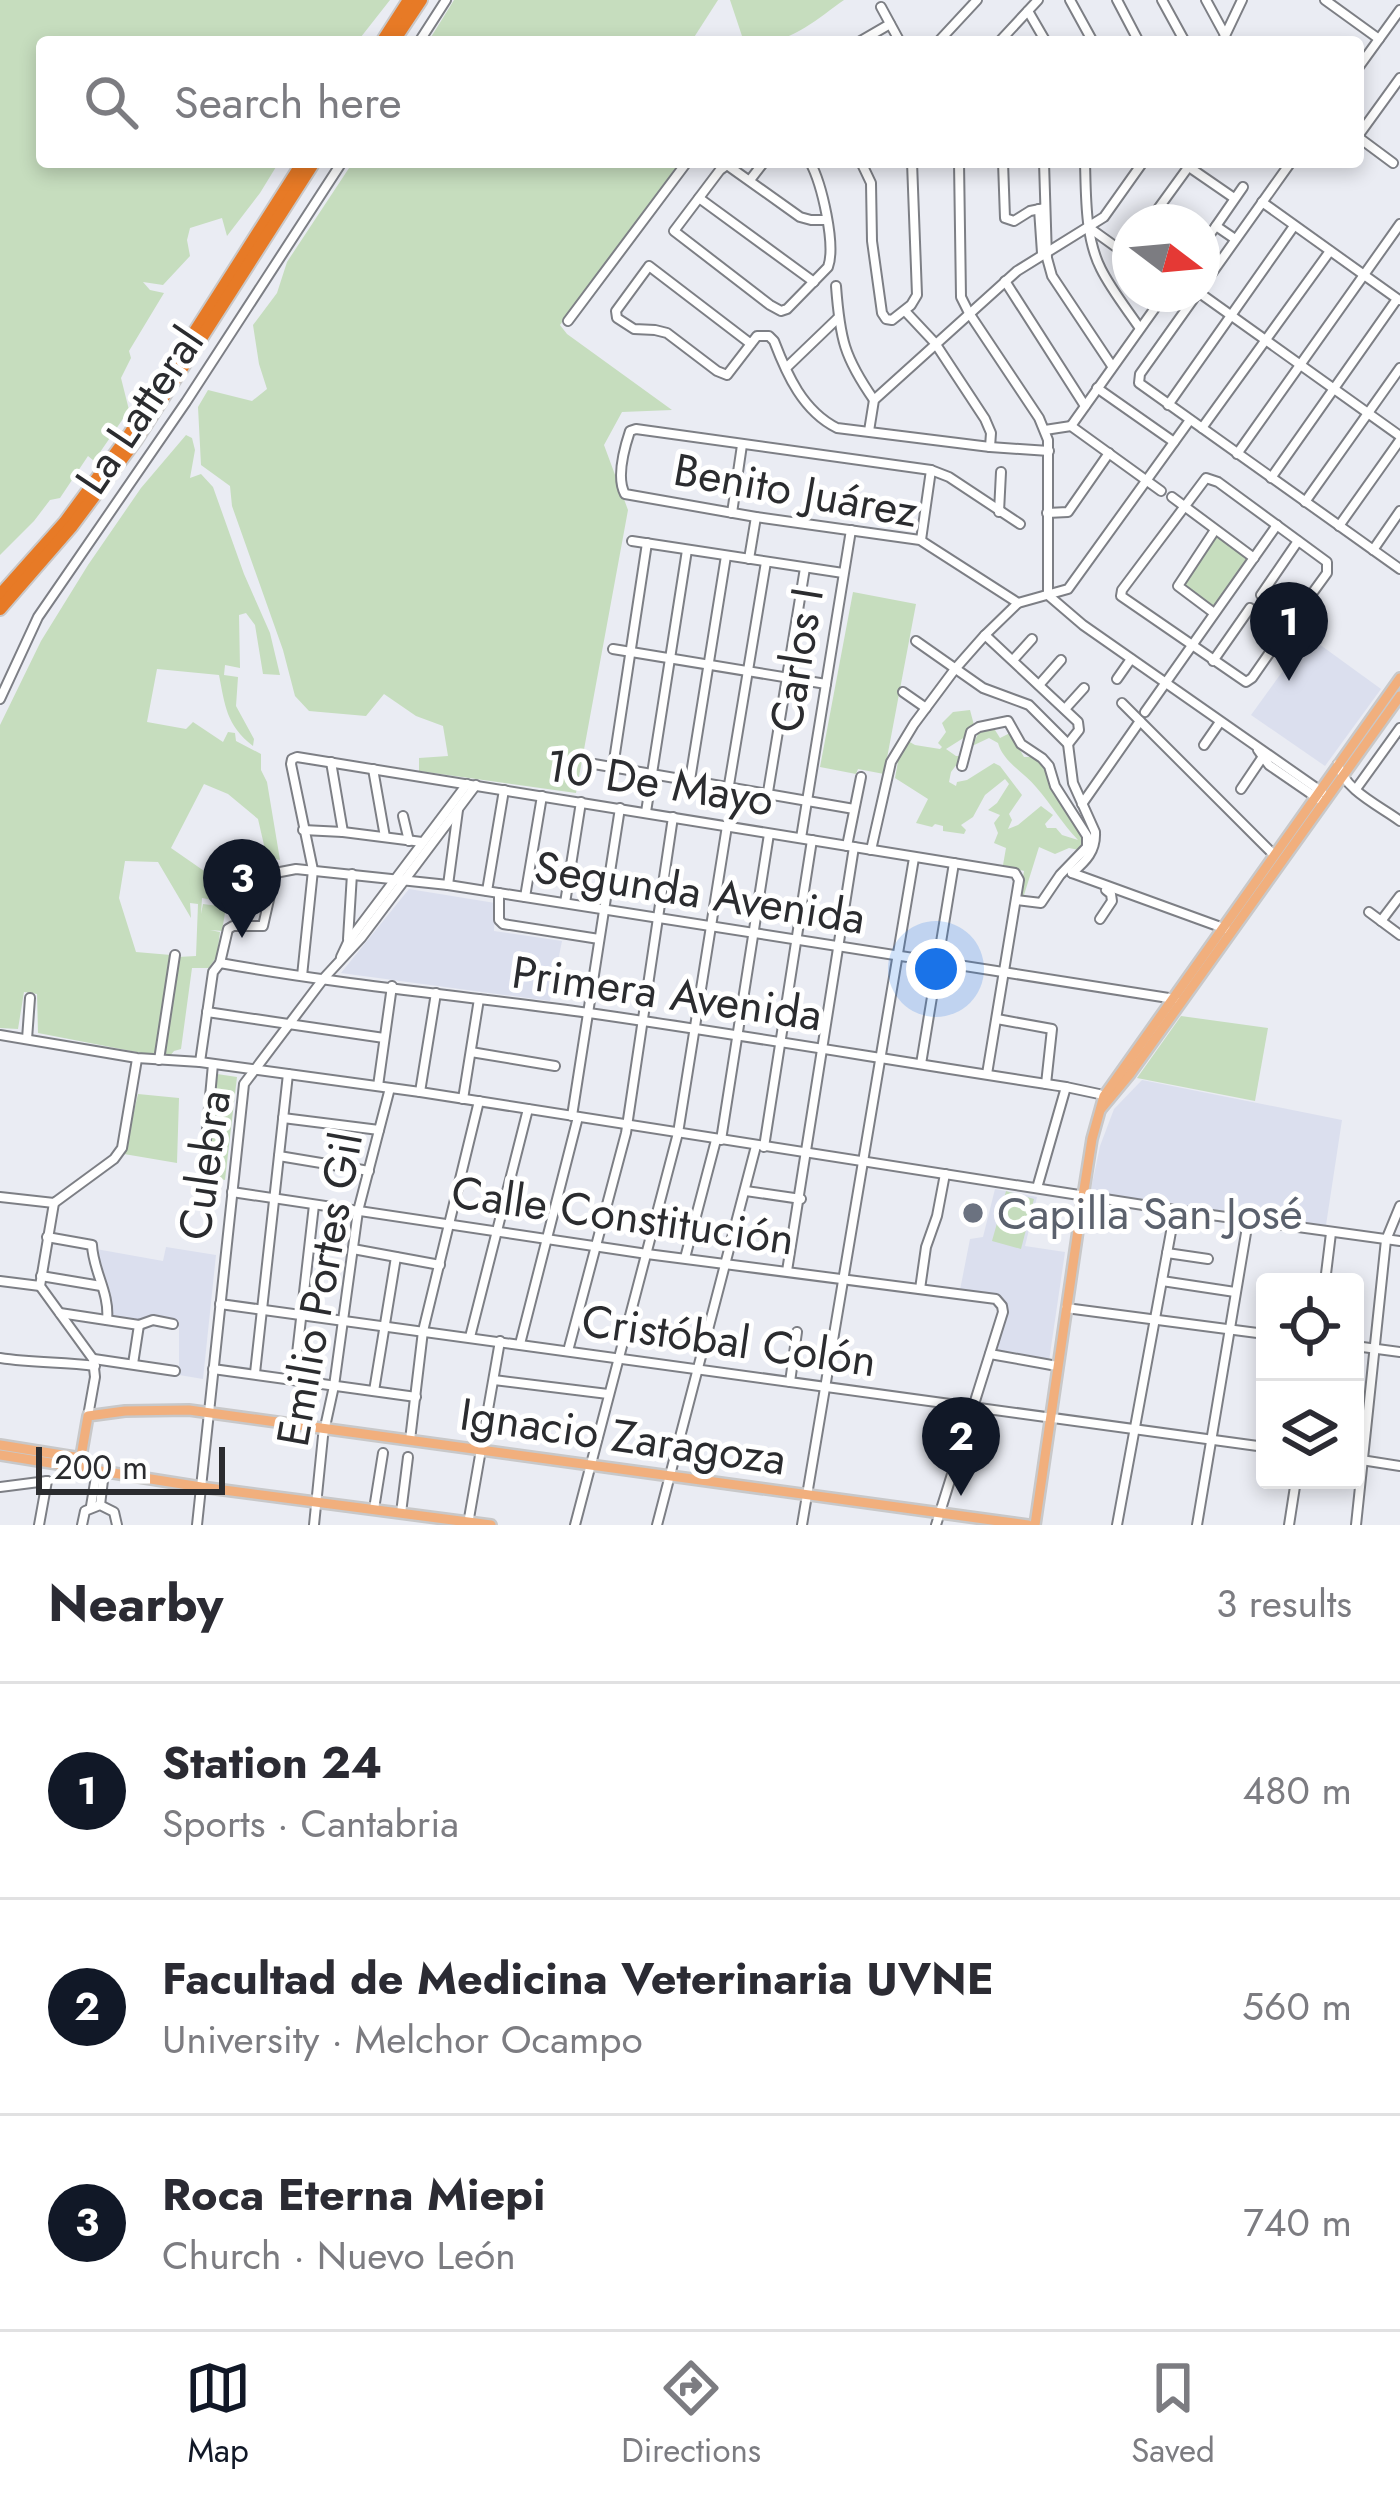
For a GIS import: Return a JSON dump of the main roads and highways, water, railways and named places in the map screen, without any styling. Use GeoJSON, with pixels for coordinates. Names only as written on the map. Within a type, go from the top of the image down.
{"type":"FeatureCollection","features":[{"type":"Feature","properties":{"kind":"highway"},"geometry":{"type":"LineString","coordinates":[[386,36],[409,0]]}},
{"type":"Feature","properties":{"kind":"highway"},"geometry":{"type":"LineString","coordinates":[[398,36],[421,0]]}},
{"type":"Feature","properties":{"kind":"highway"},"geometry":{"type":"LineString","coordinates":[[0,595],[64,522],[129,435],[299,168]]}},
{"type":"Feature","properties":{"kind":"highway"},"geometry":{"type":"LineString","coordinates":[[0,609],[72,526],[136,440],[310,168]]}},
{"type":"Feature","properties":{"kind":"main road"},"geometry":{"type":"LineString","coordinates":[[1032,1525],[1092,1139],[1105,1102],[1322,797],[1338,764],[1395,694],[1400,678]]}},
{"type":"Feature","properties":{"kind":"main road"},"geometry":{"type":"LineString","coordinates":[[1227,929],[1274,854],[1342,778],[1365,745],[1374,721]]}},
{"type":"Feature","properties":{"kind":"main road","name":"Ignacio Zaragoza"},"geometry":{"type":"LineString","coordinates":[[80,1463],[88,1416],[148,1410],[209,1412],[808,1495],[938,1519],[1032,1525]]}},
{"type":"Feature","properties":{"kind":"main road"},"geometry":{"type":"LineString","coordinates":[[0,1444],[100,1471],[491,1525]]}},
{"type":"Feature","properties":{"kind":"main road"},"geometry":{"type":"LineString","coordinates":[[0,1455],[31,1454]]}},
{"type":"Feature","properties":{"kind":"place","name":"Station 24"},"geometry":{"type":"Point","coordinates":[1289,681]}},
{"type":"Feature","properties":{"kind":"place","name":"Roca Eterna Miepi"},"geometry":{"type":"Point","coordinates":[242,938]}},
{"type":"Feature","properties":{"kind":"place","name":"Capilla San José"},"geometry":{"type":"Point","coordinates":[973,1213]}},
{"type":"Feature","properties":{"kind":"place","name":"Facultad de Medicina Veterinaria UVNE"},"geometry":{"type":"Point","coordinates":[961,1496]}}]}
